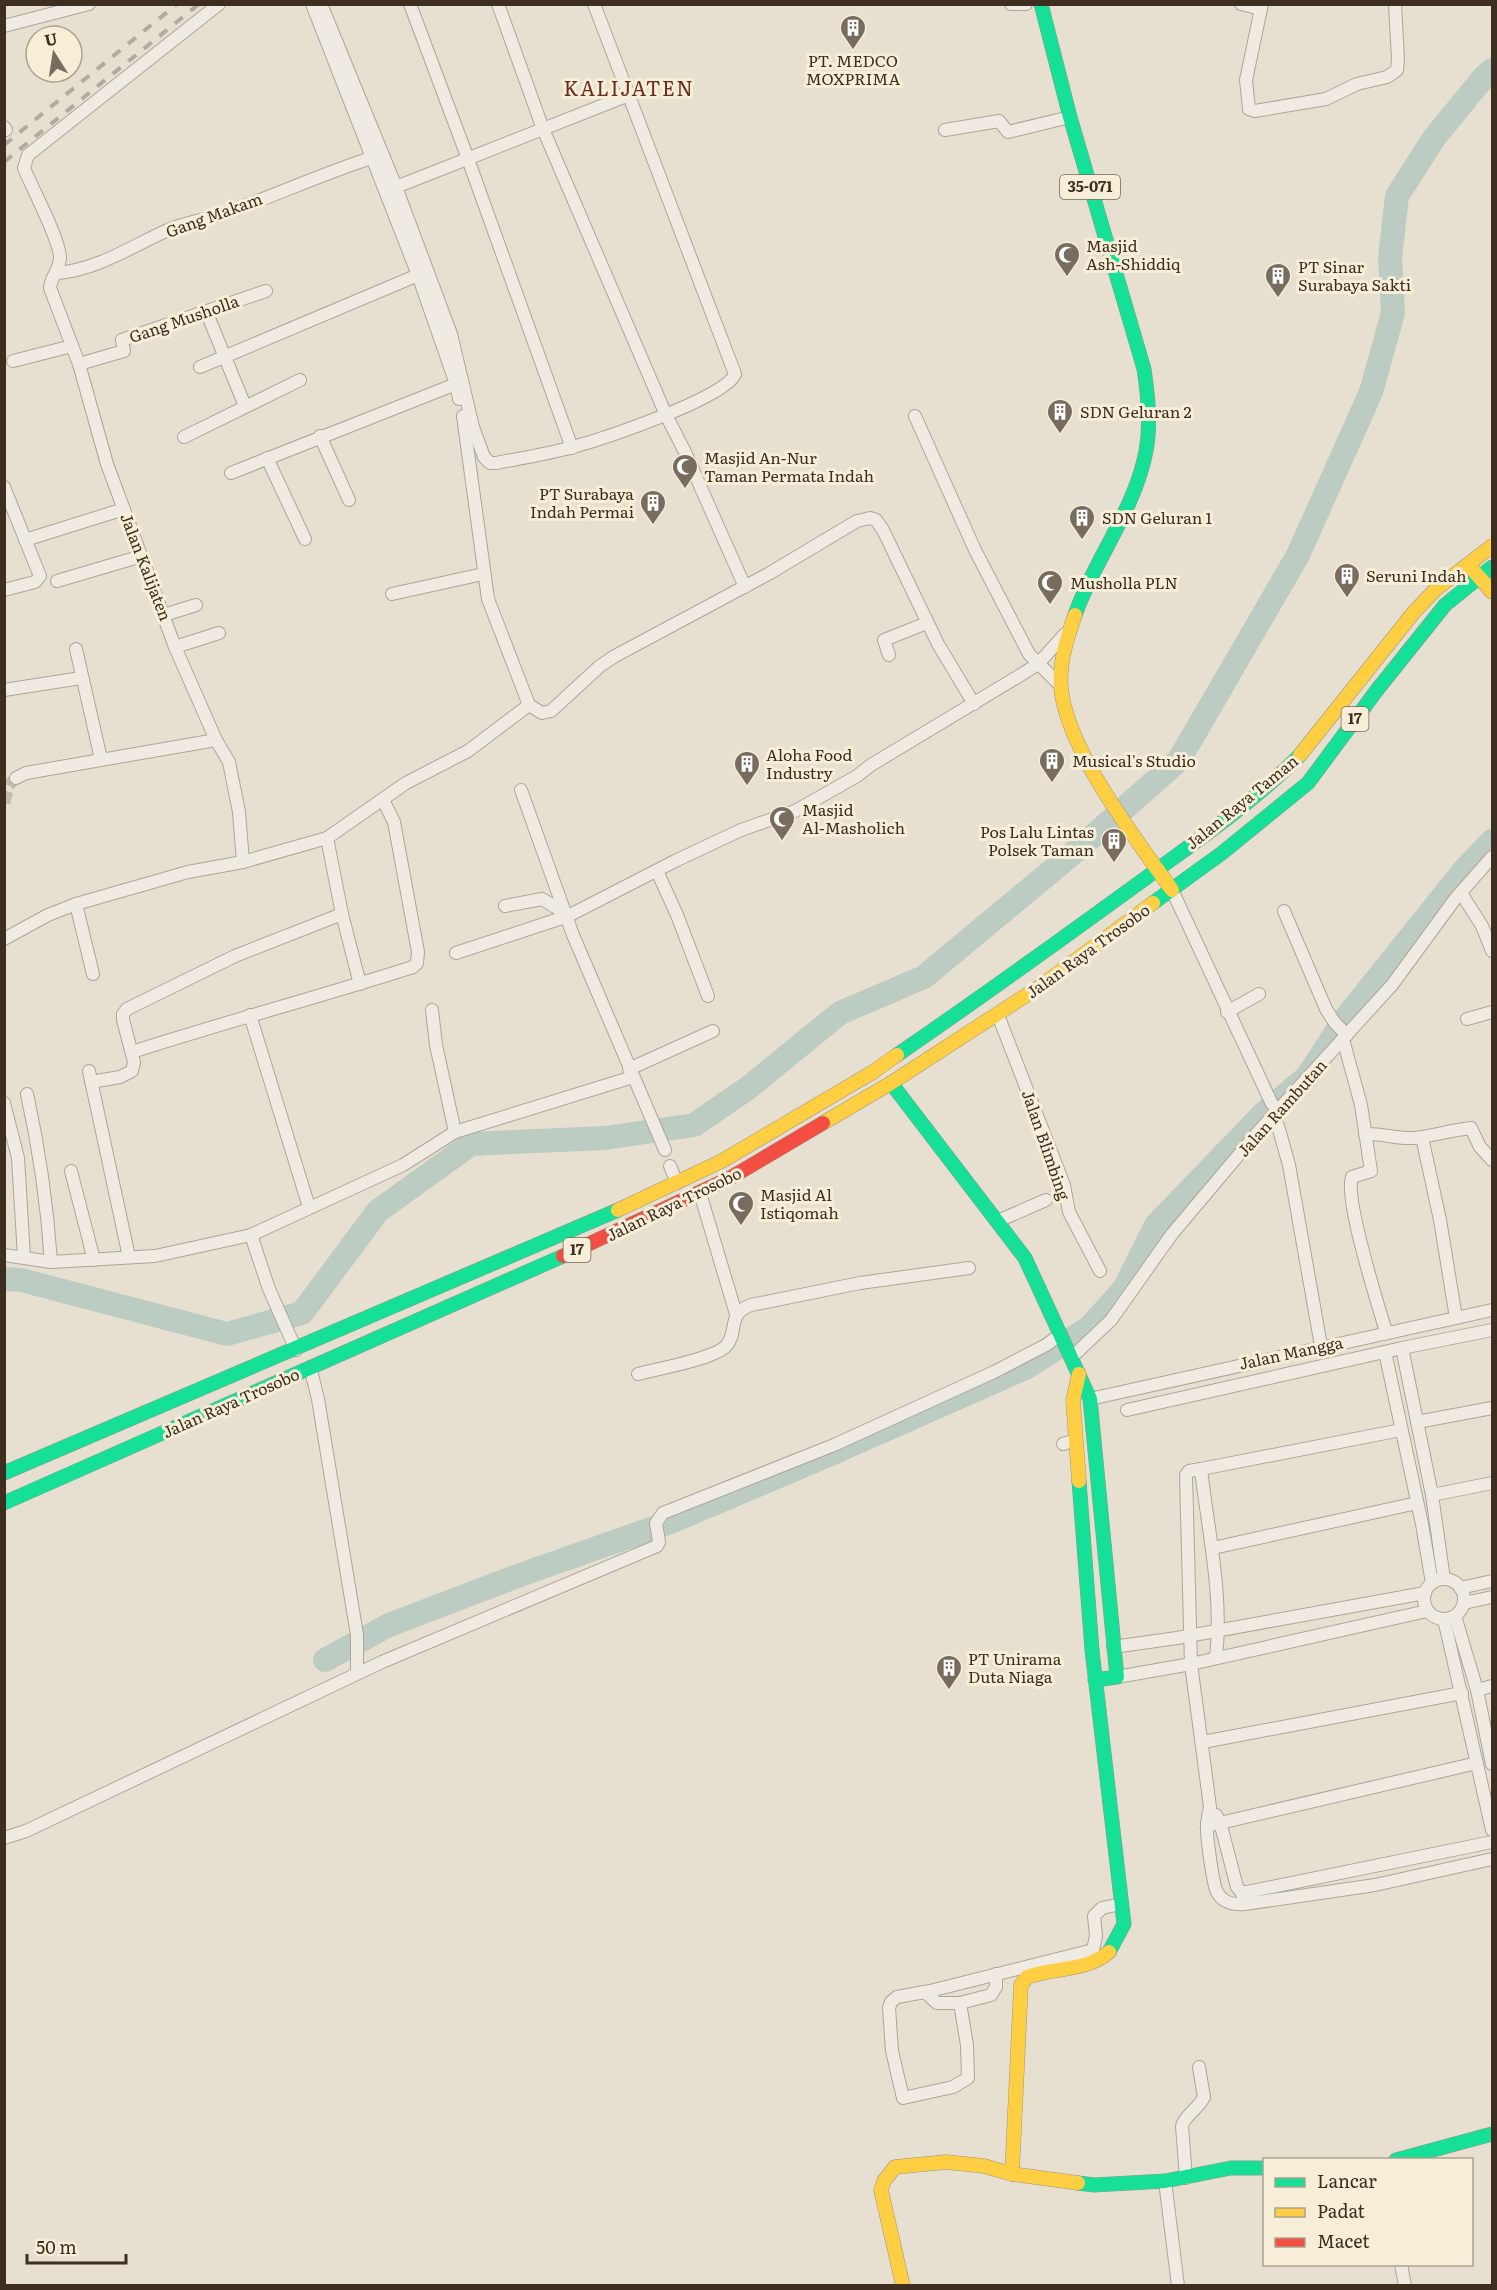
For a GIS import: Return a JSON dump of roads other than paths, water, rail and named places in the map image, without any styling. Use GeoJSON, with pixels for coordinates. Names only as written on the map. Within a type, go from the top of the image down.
{"type":"FeatureCollection","features":[{"type":"Feature","properties":{"kind":"main road","name":"35-071"},"geometry":{"type":"LineString","coordinates":[[1041,4],[1070,117],[1144,369],[1149,404],[1149,428],[1140,475],[1068,631],[1061,686],[1072,727],[1089,763],[1108,797],[1172,890]]}},
{"type":"Feature","properties":{"kind":"main road","name":"Jalan Raya Taman"},"geometry":{"type":"LineString","coordinates":[[1158,869],[1280,775],[1307,747],[1414,612],[1436,589],[1492,546]]}},
{"type":"Feature","properties":{"kind":"main road"},"geometry":{"type":"LineString","coordinates":[[1468,563],[1492,592]]}},
{"type":"Feature","properties":{"kind":"main road","name":"Jalan Raya Taman"},"geometry":{"type":"LineString","coordinates":[[1172,890],[1266,819],[1308,783],[1433,619],[1445,605],[1492,567]]}},
{"type":"Feature","properties":{"kind":"main road","name":"Jalan Raya Trosobo"},"geometry":{"type":"LineString","coordinates":[[4,1473],[586,1225],[750,1145],[873,1072],[1014,974],[1158,869]]}},
{"type":"Feature","properties":{"kind":"main road","name":"Jalan Raya Trosobo"},"geometry":{"type":"LineString","coordinates":[[4,1503],[631,1226],[700,1193],[779,1151],[998,1015],[1172,890]]}},
{"type":"Feature","properties":{"kind":"main road"},"geometry":{"type":"LineString","coordinates":[[891,1083],[1025,1258],[1090,1399],[1117,1677],[1095,1680]]}},
{"type":"Feature","properties":{"kind":"main road"},"geometry":{"type":"LineString","coordinates":[[1012,2174],[1021,1985],[1027,1977],[1035,1974],[1086,1965],[1103,1959],[1109,1954],[1120,1936],[1124,1924],[1069,1442],[1073,1400],[1079,1374]]}},
{"type":"Feature","properties":{"kind":"main road"},"geometry":{"type":"LineString","coordinates":[[1092,1650],[1113,1647]]}},
{"type":"Feature","properties":{"kind":"main road"},"geometry":{"type":"LineString","coordinates":[[1403,2158],[1492,2134]]}},
{"type":"Feature","properties":{"kind":"main road"},"geometry":{"type":"LineString","coordinates":[[903,2286],[881,2190],[884,2181],[895,2167],[946,2162],[984,2166],[1012,2174],[1094,2185],[1165,2181],[1232,2168],[1263,2168]]}},
{"type":"Feature","properties":{"kind":"street"},"geometry":{"type":"LineString","coordinates":[[4,26],[89,4]]}},
{"type":"Feature","properties":{"kind":"street","name":"Jalan Kalijaten"},"geometry":{"type":"LineString","coordinates":[[219,4],[28,155],[24,168],[59,249],[57,273],[50,283],[50,288],[79,364],[107,464],[175,647],[216,740],[229,762],[239,812],[243,862]]}},
{"type":"Feature","properties":{"kind":"street"},"geometry":{"type":"LineString","coordinates":[[312,4],[418,275],[456,384],[465,425],[483,574],[490,609],[529,705],[542,713],[551,711],[600,666],[615,656],[745,587],[857,521],[866,518],[874,519],[883,530],[927,622],[974,704]]}},
{"type":"Feature","properties":{"kind":"street"},"geometry":{"type":"LineString","coordinates":[[321,4],[396,187],[456,346],[473,428],[484,457],[490,463],[572,448],[666,416],[728,384],[735,374],[594,4]]}},
{"type":"Feature","properties":{"kind":"street"},"geometry":{"type":"LineString","coordinates":[[410,4],[572,448]]}},
{"type":"Feature","properties":{"kind":"street"},"geometry":{"type":"LineString","coordinates":[[498,4],[543,129],[666,416],[685,452],[745,587]]}},
{"type":"Feature","properties":{"kind":"street"},"geometry":{"type":"LineString","coordinates":[[1011,4],[1026,4]]}},
{"type":"Feature","properties":{"kind":"street"},"geometry":{"type":"LineString","coordinates":[[1242,4],[1262,7],[1246,81],[1249,109],[1255,111],[1326,99],[1357,84],[1388,77],[1397,69],[1398,59],[1395,4]]}},
{"type":"Feature","properties":{"kind":"street"},"geometry":{"type":"LineString","coordinates":[[396,187],[629,95]]}},
{"type":"Feature","properties":{"kind":"street"},"geometry":{"type":"LineString","coordinates":[[945,130],[999,121],[1008,132],[1070,117]]}},
{"type":"Feature","properties":{"kind":"street","name":"Gang Makam"},"geometry":{"type":"LineString","coordinates":[[57,273],[71,272],[94,265],[168,230],[225,213],[371,158]]}},
{"type":"Feature","properties":{"kind":"street"},"geometry":{"type":"LineString","coordinates":[[200,367],[418,275]]}},
{"type":"Feature","properties":{"kind":"street","name":"Gang Musholla"},"geometry":{"type":"LineString","coordinates":[[79,364],[124,351],[122,340],[266,291]]}},
{"type":"Feature","properties":{"kind":"street"},"geometry":{"type":"LineString","coordinates":[[206,311],[245,406]]}},
{"type":"Feature","properties":{"kind":"street"},"geometry":{"type":"LineString","coordinates":[[13,361],[72,346]]}},
{"type":"Feature","properties":{"kind":"street"},"geometry":{"type":"LineString","coordinates":[[184,437],[300,380]]}},
{"type":"Feature","properties":{"kind":"street"},"geometry":{"type":"LineString","coordinates":[[231,473],[456,384]]}},
{"type":"Feature","properties":{"kind":"street"},"geometry":{"type":"LineString","coordinates":[[915,416],[975,550],[1029,654],[1061,686]]}},
{"type":"Feature","properties":{"kind":"street"},"geometry":{"type":"LineString","coordinates":[[320,436],[349,500]]}},
{"type":"Feature","properties":{"kind":"street"},"geometry":{"type":"LineString","coordinates":[[267,458],[305,539]]}},
{"type":"Feature","properties":{"kind":"street"},"geometry":{"type":"LineString","coordinates":[[4,487],[39,579],[4,590]]}},
{"type":"Feature","properties":{"kind":"street"},"geometry":{"type":"LineString","coordinates":[[26,540],[124,509]]}},
{"type":"Feature","properties":{"kind":"street"},"geometry":{"type":"LineString","coordinates":[[57,581],[142,556]]}},
{"type":"Feature","properties":{"kind":"street"},"geometry":{"type":"LineString","coordinates":[[393,594],[483,574]]}},
{"type":"Feature","properties":{"kind":"street"},"geometry":{"type":"LineString","coordinates":[[164,615],[196,605]]}},
{"type":"Feature","properties":{"kind":"street"},"geometry":{"type":"LineString","coordinates":[[889,655],[884,640],[927,622]]}},
{"type":"Feature","properties":{"kind":"street"},"geometry":{"type":"LineString","coordinates":[[456,953],[568,915],[741,830],[795,811],[857,776],[871,765],[1038,664],[1068,631]]}},
{"type":"Feature","properties":{"kind":"street"},"geometry":{"type":"LineString","coordinates":[[175,647],[219,633]]}},
{"type":"Feature","properties":{"kind":"street"},"geometry":{"type":"LineString","coordinates":[[75,649],[101,759]]}},
{"type":"Feature","properties":{"kind":"street"},"geometry":{"type":"LineString","coordinates":[[4,690],[81,678]]}},
{"type":"Feature","properties":{"kind":"street"},"geometry":{"type":"LineString","coordinates":[[4,939],[48,915],[76,904],[188,872],[243,862],[327,838],[406,783],[468,751],[529,705]]}},
{"type":"Feature","properties":{"kind":"street"},"geometry":{"type":"LineString","coordinates":[[16,778],[26,773],[216,740]]}},
{"type":"Feature","properties":{"kind":"street"},"geometry":{"type":"LineString","coordinates":[[521,790],[568,915],[573,935],[664,1148]]}},
{"type":"Feature","properties":{"kind":"street"},"geometry":{"type":"LineString","coordinates":[[132,1052],[413,967],[419,957],[388,796]]}},
{"type":"Feature","properties":{"kind":"street"},"geometry":{"type":"LineString","coordinates":[[327,838],[342,914],[360,984]]}},
{"type":"Feature","properties":{"kind":"street","name":"Jalan Rambutan"},"geometry":{"type":"LineString","coordinates":[[357,1673],[657,1546],[659,1536],[656,1523],[663,1513],[834,1446],[994,1372],[1046,1345],[1065,1345],[1111,1320],[1172,1234],[1274,1109],[1342,1032],[1392,985],[1461,893],[1492,857]]}},
{"type":"Feature","properties":{"kind":"street"},"geometry":{"type":"LineString","coordinates":[[657,871],[677,915],[708,996]]}},
{"type":"Feature","properties":{"kind":"street"},"geometry":{"type":"LineString","coordinates":[[1172,890],[1274,1109],[1289,1165],[1321,1346]]}},
{"type":"Feature","properties":{"kind":"street"},"geometry":{"type":"LineString","coordinates":[[1461,893],[1482,926],[1492,951]]}},
{"type":"Feature","properties":{"kind":"street"},"geometry":{"type":"LineString","coordinates":[[505,906],[542,899],[568,915]]}},
{"type":"Feature","properties":{"kind":"street"},"geometry":{"type":"LineString","coordinates":[[76,904],[93,974]]}},
{"type":"Feature","properties":{"kind":"street"},"geometry":{"type":"LineString","coordinates":[[1284,911],[1326,1009],[1342,1032],[1362,1105],[1371,1171],[1352,1177],[1351,1191],[1353,1207],[1386,1332]]}},
{"type":"Feature","properties":{"kind":"street"},"geometry":{"type":"LineString","coordinates":[[129,1257],[90,1076],[129,1074],[134,1066],[123,1014],[127,1009],[235,956],[342,914]]}},
{"type":"Feature","properties":{"kind":"street"},"geometry":{"type":"LineString","coordinates":[[1227,1012],[1259,994]]}},
{"type":"Feature","properties":{"kind":"street"},"geometry":{"type":"LineString","coordinates":[[432,1011],[436,1045],[461,1130]]}},
{"type":"Feature","properties":{"kind":"street"},"geometry":{"type":"LineString","coordinates":[[1467,1019],[1492,1012]]}},
{"type":"Feature","properties":{"kind":"street"},"geometry":{"type":"LineString","coordinates":[[250,1015],[309,1207]]}},
{"type":"Feature","properties":{"kind":"street","name":"Jalan Blimbing"},"geometry":{"type":"LineString","coordinates":[[998,1015],[1064,1185],[1069,1212],[1100,1271]]}},
{"type":"Feature","properties":{"kind":"street"},"geometry":{"type":"LineString","coordinates":[[4,1255],[51,1262],[168,1254],[250,1234],[403,1165],[461,1130],[631,1073],[712,1031]]}},
{"type":"Feature","properties":{"kind":"street"},"geometry":{"type":"LineString","coordinates":[[27,1094],[42,1160],[51,1262]]}},
{"type":"Feature","properties":{"kind":"street"},"geometry":{"type":"LineString","coordinates":[[4,1103],[18,1158],[24,1257]]}},
{"type":"Feature","properties":{"kind":"street"},"geometry":{"type":"LineString","coordinates":[[1365,1134],[1412,1138],[1471,1128],[1480,1147],[1492,1160]]}},
{"type":"Feature","properties":{"kind":"street"},"geometry":{"type":"LineString","coordinates":[[1422,1137],[1440,1220],[1456,1318]]}},
{"type":"Feature","properties":{"kind":"street"},"geometry":{"type":"LineString","coordinates":[[670,1166],[676,1183]]}},
{"type":"Feature","properties":{"kind":"street"},"geometry":{"type":"LineString","coordinates":[[71,1171],[94,1260]]}},
{"type":"Feature","properties":{"kind":"street"},"geometry":{"type":"LineString","coordinates":[[638,1374],[697,1359],[728,1345],[736,1314],[700,1193]]}},
{"type":"Feature","properties":{"kind":"street"},"geometry":{"type":"LineString","coordinates":[[998,1221],[1046,1200]]}},
{"type":"Feature","properties":{"kind":"street"},"geometry":{"type":"LineString","coordinates":[[250,1234],[296,1350]]}},
{"type":"Feature","properties":{"kind":"street"},"geometry":{"type":"LineString","coordinates":[[736,1314],[751,1305],[860,1283],[969,1268]]}},
{"type":"Feature","properties":{"kind":"street","name":"Jalan Mangga"},"geometry":{"type":"LineString","coordinates":[[1090,1399],[1321,1346],[1492,1310]]}},
{"type":"Feature","properties":{"kind":"street"},"geometry":{"type":"LineString","coordinates":[[1127,1410],[1492,1330]]}},
{"type":"Feature","properties":{"kind":"street"},"geometry":{"type":"LineString","coordinates":[[1402,1348],[1432,1495],[1434,1585],[1424,1599],[1427,1611],[1437,1618],[1449,1617],[1464,1603],[1492,1597]]}},
{"type":"Feature","properties":{"kind":"street"},"geometry":{"type":"LineString","coordinates":[[1385,1352],[1434,1585]]}},
{"type":"Feature","properties":{"kind":"street"},"geometry":{"type":"LineString","coordinates":[[4,1838],[26,1831],[357,1673],[357,1635],[320,1411],[310,1367]]}},
{"type":"Feature","properties":{"kind":"street"},"geometry":{"type":"LineString","coordinates":[[1417,1422],[1492,1408]]}},
{"type":"Feature","properties":{"kind":"street"},"geometry":{"type":"LineString","coordinates":[[1401,1430],[1189,1471],[1186,1475],[1191,1664],[1203,1742],[1210,1807],[1207,1826],[1216,1891],[1231,1904],[1244,1899],[1492,1842]]}},
{"type":"Feature","properties":{"kind":"street"},"geometry":{"type":"LineString","coordinates":[[1201,1469],[1213,1548],[1219,1630],[1216,1658]]}},
{"type":"Feature","properties":{"kind":"street"},"geometry":{"type":"LineString","coordinates":[[1432,1495],[1492,1483]]}},
{"type":"Feature","properties":{"kind":"street"},"geometry":{"type":"LineString","coordinates":[[1213,1548],[1417,1503]]}},
{"type":"Feature","properties":{"kind":"street"},"geometry":{"type":"LineString","coordinates":[[1113,1647],[1219,1630],[1450,1580],[1460,1588],[1464,1603]]}},
{"type":"Feature","properties":{"kind":"street"},"geometry":{"type":"LineString","coordinates":[[1460,1588],[1492,1581]]}},
{"type":"Feature","properties":{"kind":"street"},"geometry":{"type":"LineString","coordinates":[[1117,1677],[1191,1664],[1427,1611]]}},
{"type":"Feature","properties":{"kind":"street"},"geometry":{"type":"LineString","coordinates":[[1449,1617],[1477,1690],[1492,1764]]}},
{"type":"Feature","properties":{"kind":"street"},"geometry":{"type":"LineString","coordinates":[[1449,1617],[1462,1693],[1492,1830]]}},
{"type":"Feature","properties":{"kind":"street"},"geometry":{"type":"LineString","coordinates":[[1477,1690],[1492,1686]]}},
{"type":"Feature","properties":{"kind":"street"},"geometry":{"type":"LineString","coordinates":[[1203,1742],[1462,1693]]}},
{"type":"Feature","properties":{"kind":"street"},"geometry":{"type":"LineString","coordinates":[[1207,1826],[1478,1763]]}},
{"type":"Feature","properties":{"kind":"street"},"geometry":{"type":"LineString","coordinates":[[1210,1807],[1220,1822],[1237,1887],[1244,1899]]}},
{"type":"Feature","properties":{"kind":"street"},"geometry":{"type":"LineString","coordinates":[[1244,1899],[1375,1885],[1492,1859]]}},
{"type":"Feature","properties":{"kind":"street"},"geometry":{"type":"LineString","coordinates":[[960,2003],[967,2045],[968,2078],[953,2087],[903,2098],[892,2051],[889,2008],[891,2002],[897,1997],[1093,1950],[1096,1936],[1094,1916],[1102,1908],[1121,1904]]}},
{"type":"Feature","properties":{"kind":"street"},"geometry":{"type":"LineString","coordinates":[[925,1992],[937,2003],[960,2003],[991,1995],[996,1987],[996,1974]]}},
{"type":"Feature","properties":{"kind":"street"},"geometry":{"type":"LineString","coordinates":[[1186,2178],[1182,2126],[1204,2097],[1199,2067]]}},
{"type":"Feature","properties":{"kind":"street"},"geometry":{"type":"LineString","coordinates":[[1165,2181],[1178,2286]]}},
{"type":"Feature","properties":{"kind":"street"},"geometry":{"type":"LineString","coordinates":[[1401,2266],[1405,2286]]}},
{"type":"Feature","properties":{"kind":"waterway"},"geometry":{"type":"LineString","coordinates":[[4,1279],[21,1280],[227,1334],[302,1313],[378,1211],[471,1144],[605,1138],[694,1125],[748,1088],[840,1013],[924,977],[1084,844],[1179,760],[1298,555],[1371,392],[1393,313],[1390,258],[1397,196],[1434,138],[1492,70]]}},
{"type":"Feature","properties":{"kind":"waterway"},"geometry":{"type":"LineString","coordinates":[[325,1660],[389,1625],[523,1574],[668,1523],[824,1457],[1025,1368],[1089,1328],[1124,1289],[1156,1225],[1264,1113],[1307,1077],[1344,1020],[1465,869],[1492,841]]}},
{"type":"Feature","properties":{"kind":"tunnel"},"geometry":{"type":"LineString","coordinates":[[4,803],[9,785],[16,778]]}},
{"type":"Feature","properties":{"kind":"railway"},"geometry":{"type":"LineString","coordinates":[[4,145],[177,4]]}},
{"type":"Feature","properties":{"kind":"railway"},"geometry":{"type":"LineString","coordinates":[[4,162],[199,4]]}},
{"type":"Feature","properties":{"kind":"place","name":"PT. MEDCO MOXPRIMA"},"geometry":{"type":"Point","coordinates":[853,51]}},
{"type":"Feature","properties":{"kind":"place","name":"Masjid Ash-Shiddiq"},"geometry":{"type":"Point","coordinates":[1067,278]}},
{"type":"Feature","properties":{"kind":"place","name":"PT Sinar Surabaya Sakti"},"geometry":{"type":"Point","coordinates":[1278,299]}},
{"type":"Feature","properties":{"kind":"place","name":"SDN Geluran 2"},"geometry":{"type":"Point","coordinates":[1060,435]}},
{"type":"Feature","properties":{"kind":"place","name":"Masjid An-Nur Taman Permata Indah"},"geometry":{"type":"Point","coordinates":[685,490]}},
{"type":"Feature","properties":{"kind":"place","name":"PT Surabaya Indah Permai"},"geometry":{"type":"Point","coordinates":[653,526]}},
{"type":"Feature","properties":{"kind":"place","name":"SDN Geluran 1"},"geometry":{"type":"Point","coordinates":[1082,541]}},
{"type":"Feature","properties":{"kind":"place","name":"Seruni Indah"},"geometry":{"type":"Point","coordinates":[1347,599]}},
{"type":"Feature","properties":{"kind":"place","name":"Musholla PLN"},"geometry":{"type":"Point","coordinates":[1050,606]}},
{"type":"Feature","properties":{"kind":"place","name":"Musical's Studio"},"geometry":{"type":"Point","coordinates":[1052,784]}},
{"type":"Feature","properties":{"kind":"place","name":"Aloha Food Industry"},"geometry":{"type":"Point","coordinates":[747,787]}},
{"type":"Feature","properties":{"kind":"place","name":"Masjid Al-Masholich"},"geometry":{"type":"Point","coordinates":[782,842]}},
{"type":"Feature","properties":{"kind":"place","name":"Pos Lalu Lintas Polsek Taman"},"geometry":{"type":"Point","coordinates":[1114,864]}},
{"type":"Feature","properties":{"kind":"place","name":"Masjid Al Istiqomah"},"geometry":{"type":"Point","coordinates":[741,1227]}},
{"type":"Feature","properties":{"kind":"place","name":"PT Unirama Duta Niaga"},"geometry":{"type":"Point","coordinates":[949,1691]}},
{"type":"Feature","properties":{"kind":"district","name":"KALIJATEN"},"geometry":{"type":"Point","coordinates":[629,89]}}]}
